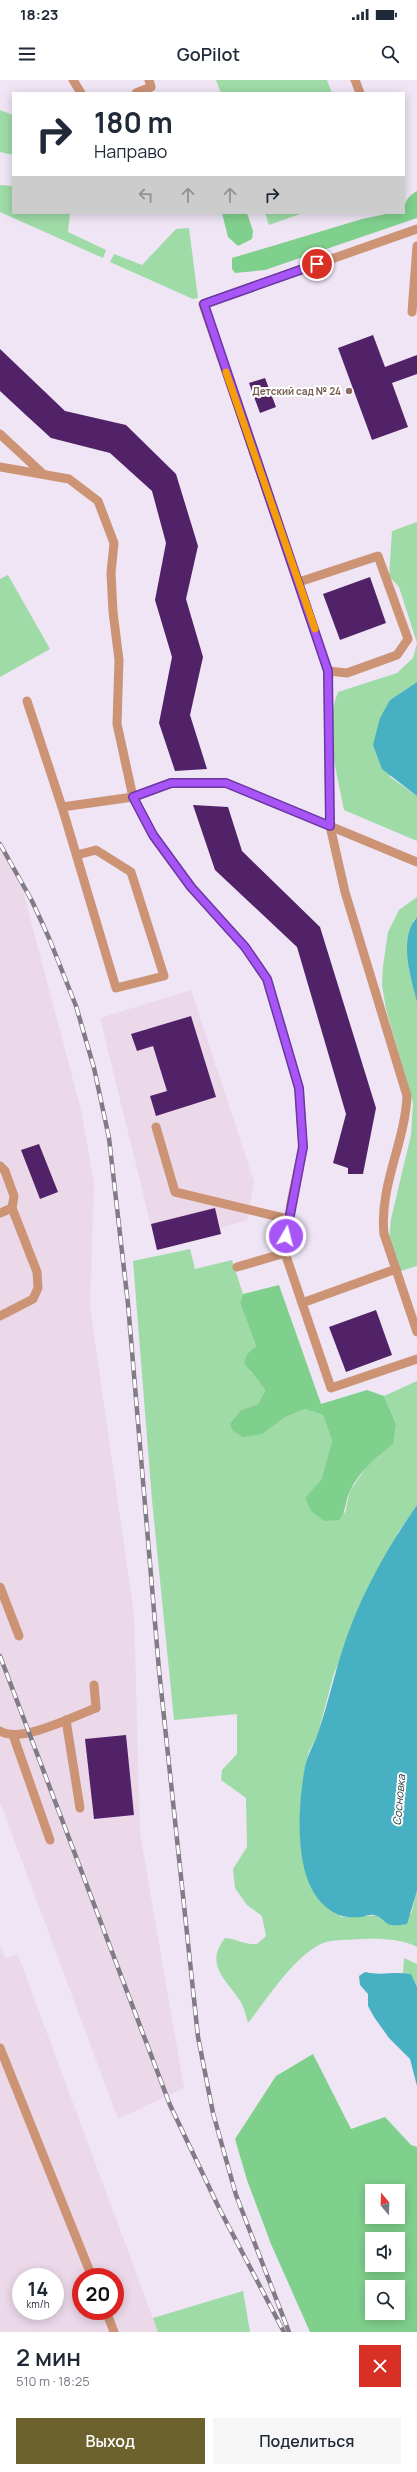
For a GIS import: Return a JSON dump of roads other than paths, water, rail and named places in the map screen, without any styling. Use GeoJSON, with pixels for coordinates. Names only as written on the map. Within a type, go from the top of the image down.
{"type":"FeatureCollection","features":[{"type":"Feature","properties":{"kind":"lane"},"geometry":{"type":"LineString","coordinates":[[72,80],[79,92]]}},
{"type":"Feature","properties":{"kind":"lane"},"geometry":{"type":"LineString","coordinates":[[138,92],[151,87],[149,80]]}},
{"type":"Feature","properties":{"kind":"lane"},"geometry":{"type":"LineString","coordinates":[[355,80],[360,92]]}},
{"type":"Feature","properties":{"kind":"lane"},"geometry":{"type":"LineString","coordinates":[[417,229],[204,304],[328,671],[330,826],[345,892],[407,1096],[406,1119],[386,1189],[383,1217],[384,1234],[417,1332]]}},
{"type":"Feature","properties":{"kind":"lane"},"geometry":{"type":"LineString","coordinates":[[412,312],[417,246]]}},
{"type":"Feature","properties":{"kind":"lane"},"geometry":{"type":"LineString","coordinates":[[0,434],[42,473]]}},
{"type":"Feature","properties":{"kind":"lane"},"geometry":{"type":"LineString","coordinates":[[0,467],[42,473],[69,479],[98,501],[114,542],[111,573],[113,612],[119,660],[117,724],[133,797],[153,835],[191,887],[245,947],[267,979],[299,1088],[303,1147],[288,1219],[285,1253],[331,1388],[417,1359]]}},
{"type":"Feature","properties":{"kind":"lane"},"geometry":{"type":"LineString","coordinates":[[299,582],[378,556],[408,639],[398,655],[347,673],[328,671]]}},
{"type":"Feature","properties":{"kind":"lane"},"geometry":{"type":"LineString","coordinates":[[27,701],[77,855],[116,988],[164,976],[131,872],[96,850],[77,855]]}},
{"type":"Feature","properties":{"kind":"lane"},"geometry":{"type":"LineString","coordinates":[[62,807],[133,797],[171,783],[226,783],[417,862]]}},
{"type":"Feature","properties":{"kind":"lane"},"geometry":{"type":"LineString","coordinates":[[156,1127],[175,1192],[288,1219]]}},
{"type":"Feature","properties":{"kind":"lane"},"geometry":{"type":"LineString","coordinates":[[0,1166],[5,1171],[14,1196],[12,1208],[37,1272],[38,1288],[33,1298],[0,1316]]}},
{"type":"Feature","properties":{"kind":"lane"},"geometry":{"type":"LineString","coordinates":[[0,1213],[12,1208]]}},
{"type":"Feature","properties":{"kind":"lane"},"geometry":{"type":"LineString","coordinates":[[237,1267],[285,1253]]}},
{"type":"Feature","properties":{"kind":"lane"},"geometry":{"type":"LineString","coordinates":[[302,1302],[396,1269]]}},
{"type":"Feature","properties":{"kind":"lane"},"geometry":{"type":"LineString","coordinates":[[0,1587],[19,1636]]}},
{"type":"Feature","properties":{"kind":"lane"},"geometry":{"type":"LineString","coordinates":[[0,1731],[13,1735],[44,1729],[96,1708],[94,1685]]}},
{"type":"Feature","properties":{"kind":"lane"},"geometry":{"type":"LineString","coordinates":[[66,1720],[80,1808]]}},
{"type":"Feature","properties":{"kind":"lane"},"geometry":{"type":"LineString","coordinates":[[13,1735],[50,1840]]}},
{"type":"Feature","properties":{"kind":"lane"},"geometry":{"type":"LineString","coordinates":[[0,2048],[88,2268]]}},
{"type":"Feature","properties":{"kind":"lane"},"geometry":{"type":"LineString","coordinates":[[109,2320],[114,2332]]}},
{"type":"Feature","properties":{"kind":"water"},"geometry":{"type":"Polygon","coordinates":[[[417,682],[417,796],[382,769],[373,745],[380,718],[390,700],[417,682]]]}},
{"type":"Feature","properties":{"kind":"water"},"geometry":{"type":"Polygon","coordinates":[[[417,917],[417,1002],[409,970],[407,947],[411,926],[417,917]]]}},
{"type":"Feature","properties":{"kind":"water","name":"Сосновка"},"geometry":{"type":"Polygon","coordinates":[[[417,1505],[417,1891],[407,1924],[393,1925],[386,1923],[379,1917],[373,1915],[347,1917],[339,1915],[326,1907],[315,1895],[308,1880],[300,1844],[300,1805],[306,1762],[322,1722],[342,1651],[352,1623],[365,1592],[381,1562],[417,1505]]]}},
{"type":"Feature","properties":{"kind":"water"},"geometry":{"type":"Polygon","coordinates":[[[365,1972],[376,1974],[411,1974],[417,1987],[417,2086],[410,2059],[389,2038],[368,2006],[368,1994],[360,1985],[359,1976],[365,1972]]]}},
{"type":"Feature","properties":{"kind":"railway"},"geometry":{"type":"LineString","coordinates":[[0,844],[32,901],[49,938],[76,1006],[94,1068],[109,1138],[128,1304],[159,1670],[198,2037],[213,2113],[236,2195],[289,2332]]}},
{"type":"Feature","properties":{"kind":"railway"},"geometry":{"type":"LineString","coordinates":[[0,1656],[170,2105],[220,2210],[284,2332]]}},
{"type":"Feature","properties":{"kind":"place","name":"Детский сад № 24"},"geometry":{"type":"Point","coordinates":[349,391]}}]}
